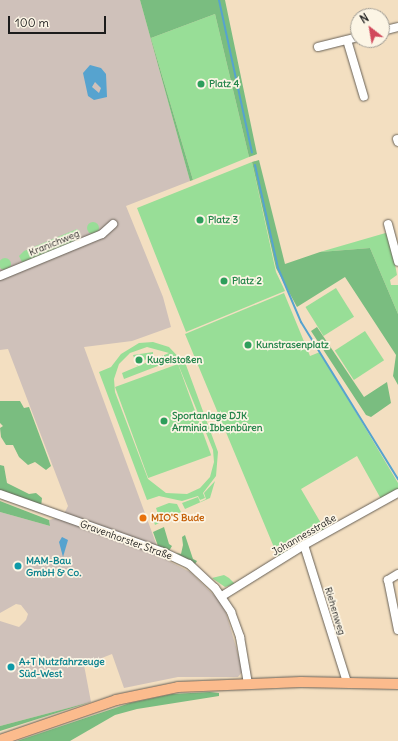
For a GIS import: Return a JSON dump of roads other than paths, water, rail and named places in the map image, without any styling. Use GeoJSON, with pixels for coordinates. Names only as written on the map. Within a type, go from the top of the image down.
{"type":"FeatureCollection","features":[{"type":"Feature","properties":{"kind":"main road"},"geometry":{"type":"LineString","coordinates":[[0,740],[147,692],[178,686],[347,682],[398,684]]}},
{"type":"Feature","properties":{"kind":"street"},"geometry":{"type":"LineString","coordinates":[[318,47],[350,39]]}},
{"type":"Feature","properties":{"kind":"street"},"geometry":{"type":"LineString","coordinates":[[347,40],[364,97]]}},
{"type":"Feature","properties":{"kind":"street","name":"Kranichweg"},"geometry":{"type":"LineString","coordinates":[[0,276],[102,234],[113,224]]}},
{"type":"Feature","properties":{"kind":"street"},"geometry":{"type":"LineString","coordinates":[[388,224],[398,262]]}},
{"type":"Feature","properties":{"kind":"street","name":"Johannesstraße"},"geometry":{"type":"LineString","coordinates":[[222,596],[304,545],[398,493]]}},
{"type":"Feature","properties":{"kind":"street","name":"Gravenhorster Straße"},"geometry":{"type":"LineString","coordinates":[[0,494],[163,552],[189,564],[222,596],[240,637],[248,684]]}},
{"type":"Feature","properties":{"kind":"street","name":"Riehenweg"},"geometry":{"type":"LineString","coordinates":[[304,545],[347,682]]}},
{"type":"Feature","properties":{"kind":"street"},"geometry":{"type":"LineString","coordinates":[[398,574],[388,580],[398,630]]}},
{"type":"Feature","properties":{"kind":"water"},"geometry":{"type":"Polygon","coordinates":[[[90,65],[101,68],[106,74],[107,97],[94,100],[88,96],[83,73],[90,65]],[[95,82],[92,87],[99,93],[101,88],[95,82]]]}},
{"type":"Feature","properties":{"kind":"water"},"geometry":{"type":"Polygon","coordinates":[[[62,537],[68,540],[63,557],[59,542],[62,537]]]}},
{"type":"Feature","properties":{"kind":"waterway"},"geometry":{"type":"LineString","coordinates":[[219,0],[252,152]]}},
{"type":"Feature","properties":{"kind":"waterway"},"geometry":{"type":"LineString","coordinates":[[255,165],[278,268],[301,322],[398,479]]}},
{"type":"Feature","properties":{"kind":"place","name":"Platz 4"},"geometry":{"type":"Point","coordinates":[201,84]}},
{"type":"Feature","properties":{"kind":"place","name":"Platz 3"},"geometry":{"type":"Point","coordinates":[200,220]}},
{"type":"Feature","properties":{"kind":"place","name":"Platz 2"},"geometry":{"type":"Point","coordinates":[224,281]}},
{"type":"Feature","properties":{"kind":"place","name":"Kunstrasenplatz"},"geometry":{"type":"Point","coordinates":[248,345]}},
{"type":"Feature","properties":{"kind":"place","name":"Kugelstoßen"},"geometry":{"type":"Point","coordinates":[139,360]}},
{"type":"Feature","properties":{"kind":"place","name":"Sportanlage DJK Arminia Ibbenbüren"},"geometry":{"type":"Point","coordinates":[164,421]}},
{"type":"Feature","properties":{"kind":"place","name":"MIO'S Bude"},"geometry":{"type":"Point","coordinates":[143,518]}},
{"type":"Feature","properties":{"kind":"place","name":"MAM-Bau GmbH & Co."},"geometry":{"type":"Point","coordinates":[18,566]}},
{"type":"Feature","properties":{"kind":"place","name":"A+T Nutzfahrzeuge Süd-West"},"geometry":{"type":"Point","coordinates":[11,667]}}]}
